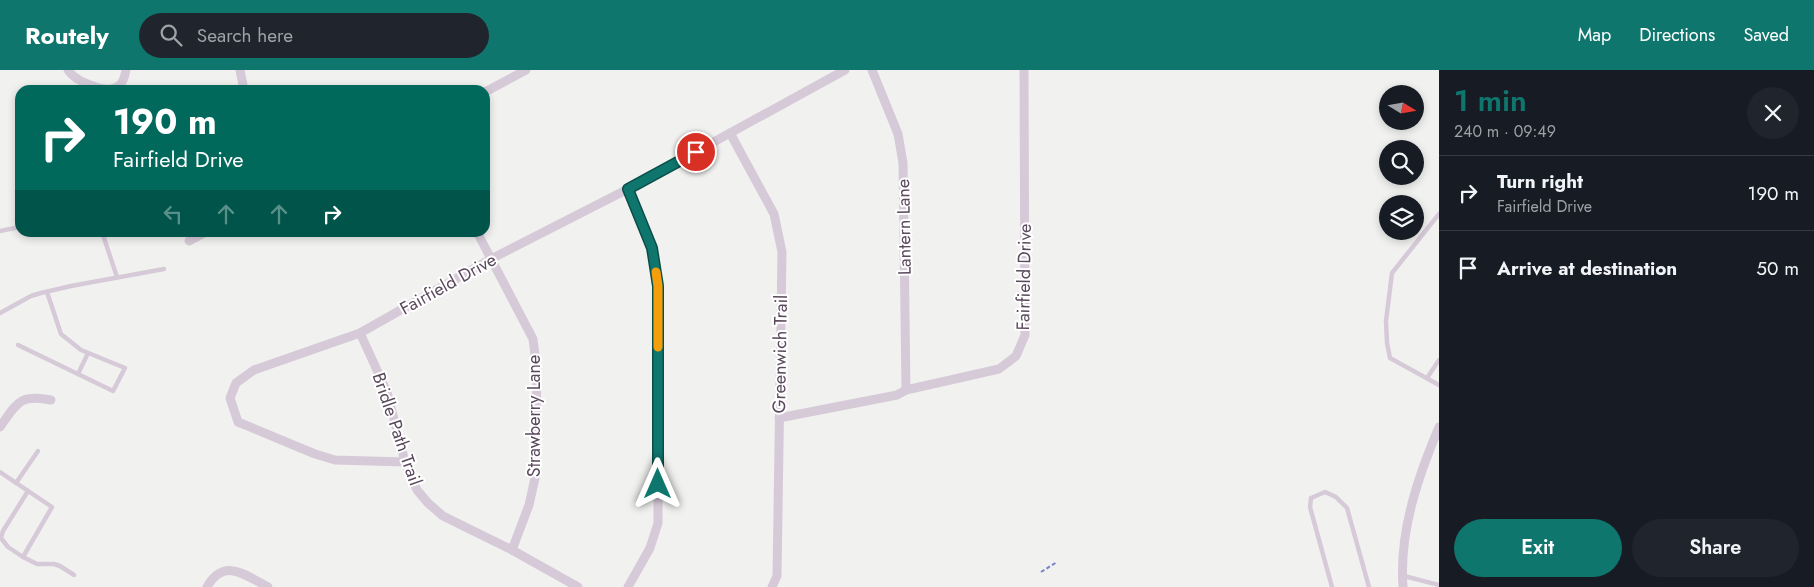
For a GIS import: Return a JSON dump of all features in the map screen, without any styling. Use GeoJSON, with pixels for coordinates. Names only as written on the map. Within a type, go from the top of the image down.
{"type":"FeatureCollection","features":[{"type":"Feature","properties":{"kind":"street"},"geometry":{"type":"LineString","coordinates":[[68,70],[73,77],[91,85]]}},
{"type":"Feature","properties":{"kind":"street"},"geometry":{"type":"LineString","coordinates":[[119,85],[124,78],[126,70]]}},
{"type":"Feature","properties":{"kind":"street"},"geometry":{"type":"LineString","coordinates":[[240,70],[243,85]]}},
{"type":"Feature","properties":{"kind":"street"},"geometry":{"type":"LineString","coordinates":[[490,89],[526,70]]}},
{"type":"Feature","properties":{"kind":"street","name":"Fairfield Drive"},"geometry":{"type":"LineString","coordinates":[[405,462],[335,460],[315,454],[238,422],[230,398],[236,384],[254,370],[360,333],[491,259],[628,189],[845,70]]}},
{"type":"Feature","properties":{"kind":"street","name":"Lantern Lane"},"geometry":{"type":"LineString","coordinates":[[872,70],[898,134],[903,163],[906,390]]}},
{"type":"Feature","properties":{"kind":"street","name":"Fairfield Drive"},"geometry":{"type":"LineString","coordinates":[[779,418],[897,395],[906,390],[998,369],[1016,356],[1025,335],[1024,70]]}},
{"type":"Feature","properties":{"kind":"street","name":"Greenwich Trail"},"geometry":{"type":"LineString","coordinates":[[730,133],[774,214],[782,252],[777,576],[772,587]]}},
{"type":"Feature","properties":{"kind":"street"},"geometry":{"type":"LineString","coordinates":[[628,189],[652,248],[658,286],[658,523],[650,548],[628,587]]}},
{"type":"Feature","properties":{"kind":"street"},"geometry":{"type":"LineString","coordinates":[[189,241],[197,237]]}},
{"type":"Feature","properties":{"kind":"street","name":"Strawberry Lane"},"geometry":{"type":"LineString","coordinates":[[480,237],[533,339],[537,370],[535,478],[529,505],[512,550]]}},
{"type":"Feature","properties":{"kind":"street","name":"Bridle Path Trail"},"geometry":{"type":"LineString","coordinates":[[360,333],[387,392],[405,462],[417,490],[428,503],[443,516],[512,550],[578,587]]}},
{"type":"Feature","properties":{"kind":"street"},"geometry":{"type":"LineString","coordinates":[[0,427],[15,406],[23,400],[32,397],[51,400]]}},
{"type":"Feature","properties":{"kind":"street"},"geometry":{"type":"LineString","coordinates":[[1402,587],[1406,529],[1414,494],[1425,460],[1439,427]]}},
{"type":"Feature","properties":{"kind":"street"},"geometry":{"type":"LineString","coordinates":[[207,587],[216,574],[227,570],[240,573],[268,587]]}},
{"type":"Feature","properties":{"kind":"lane"},"geometry":{"type":"LineString","coordinates":[[1439,214],[1392,273],[1386,320],[1387,344],[1390,358],[1439,385]]}},
{"type":"Feature","properties":{"kind":"lane"},"geometry":{"type":"LineString","coordinates":[[0,231],[15,228]]}},
{"type":"Feature","properties":{"kind":"lane"},"geometry":{"type":"LineString","coordinates":[[104,237],[117,277]]}},
{"type":"Feature","properties":{"kind":"lane"},"geometry":{"type":"LineString","coordinates":[[0,313],[31,296],[71,286],[164,269]]}},
{"type":"Feature","properties":{"kind":"lane"},"geometry":{"type":"LineString","coordinates":[[18,345],[113,391],[125,368],[82,350],[61,334],[46,292]]}},
{"type":"Feature","properties":{"kind":"lane"},"geometry":{"type":"LineString","coordinates":[[78,374],[88,353]]}},
{"type":"Feature","properties":{"kind":"lane"},"geometry":{"type":"LineString","coordinates":[[1427,378],[1439,360]]}},
{"type":"Feature","properties":{"kind":"lane"},"geometry":{"type":"LineString","coordinates":[[16,483],[38,450]]}},
{"type":"Feature","properties":{"kind":"lane"},"geometry":{"type":"LineString","coordinates":[[0,472],[52,507],[23,557]]}},
{"type":"Feature","properties":{"kind":"lane"},"geometry":{"type":"LineString","coordinates":[[28,491],[3,531],[1,538],[8,547],[23,557],[42,565],[54,564],[60,566],[74,575]]}},
{"type":"Feature","properties":{"kind":"lane"},"geometry":{"type":"LineString","coordinates":[[1332,587],[1310,507],[1311,498],[1325,492],[1336,497],[1347,508],[1369,587]]}},
{"type":"Feature","properties":{"kind":"lane"},"geometry":{"type":"LineString","coordinates":[[1402,576],[1439,585]]}},
{"type":"Feature","properties":{"kind":"path"},"geometry":{"type":"LineString","coordinates":[[1041,572],[1057,562]]}},
{"type":"Feature","properties":{"kind":"slow traffic"},"geometry":{"type":"LineString","coordinates":[[656,272],[658,286],[658,347]]}},
{"type":"Feature","properties":{"kind":"route"},"geometry":{"type":"LineString","coordinates":[[658,484],[658,286],[652,248],[628,189],[696,152]]}}]}
